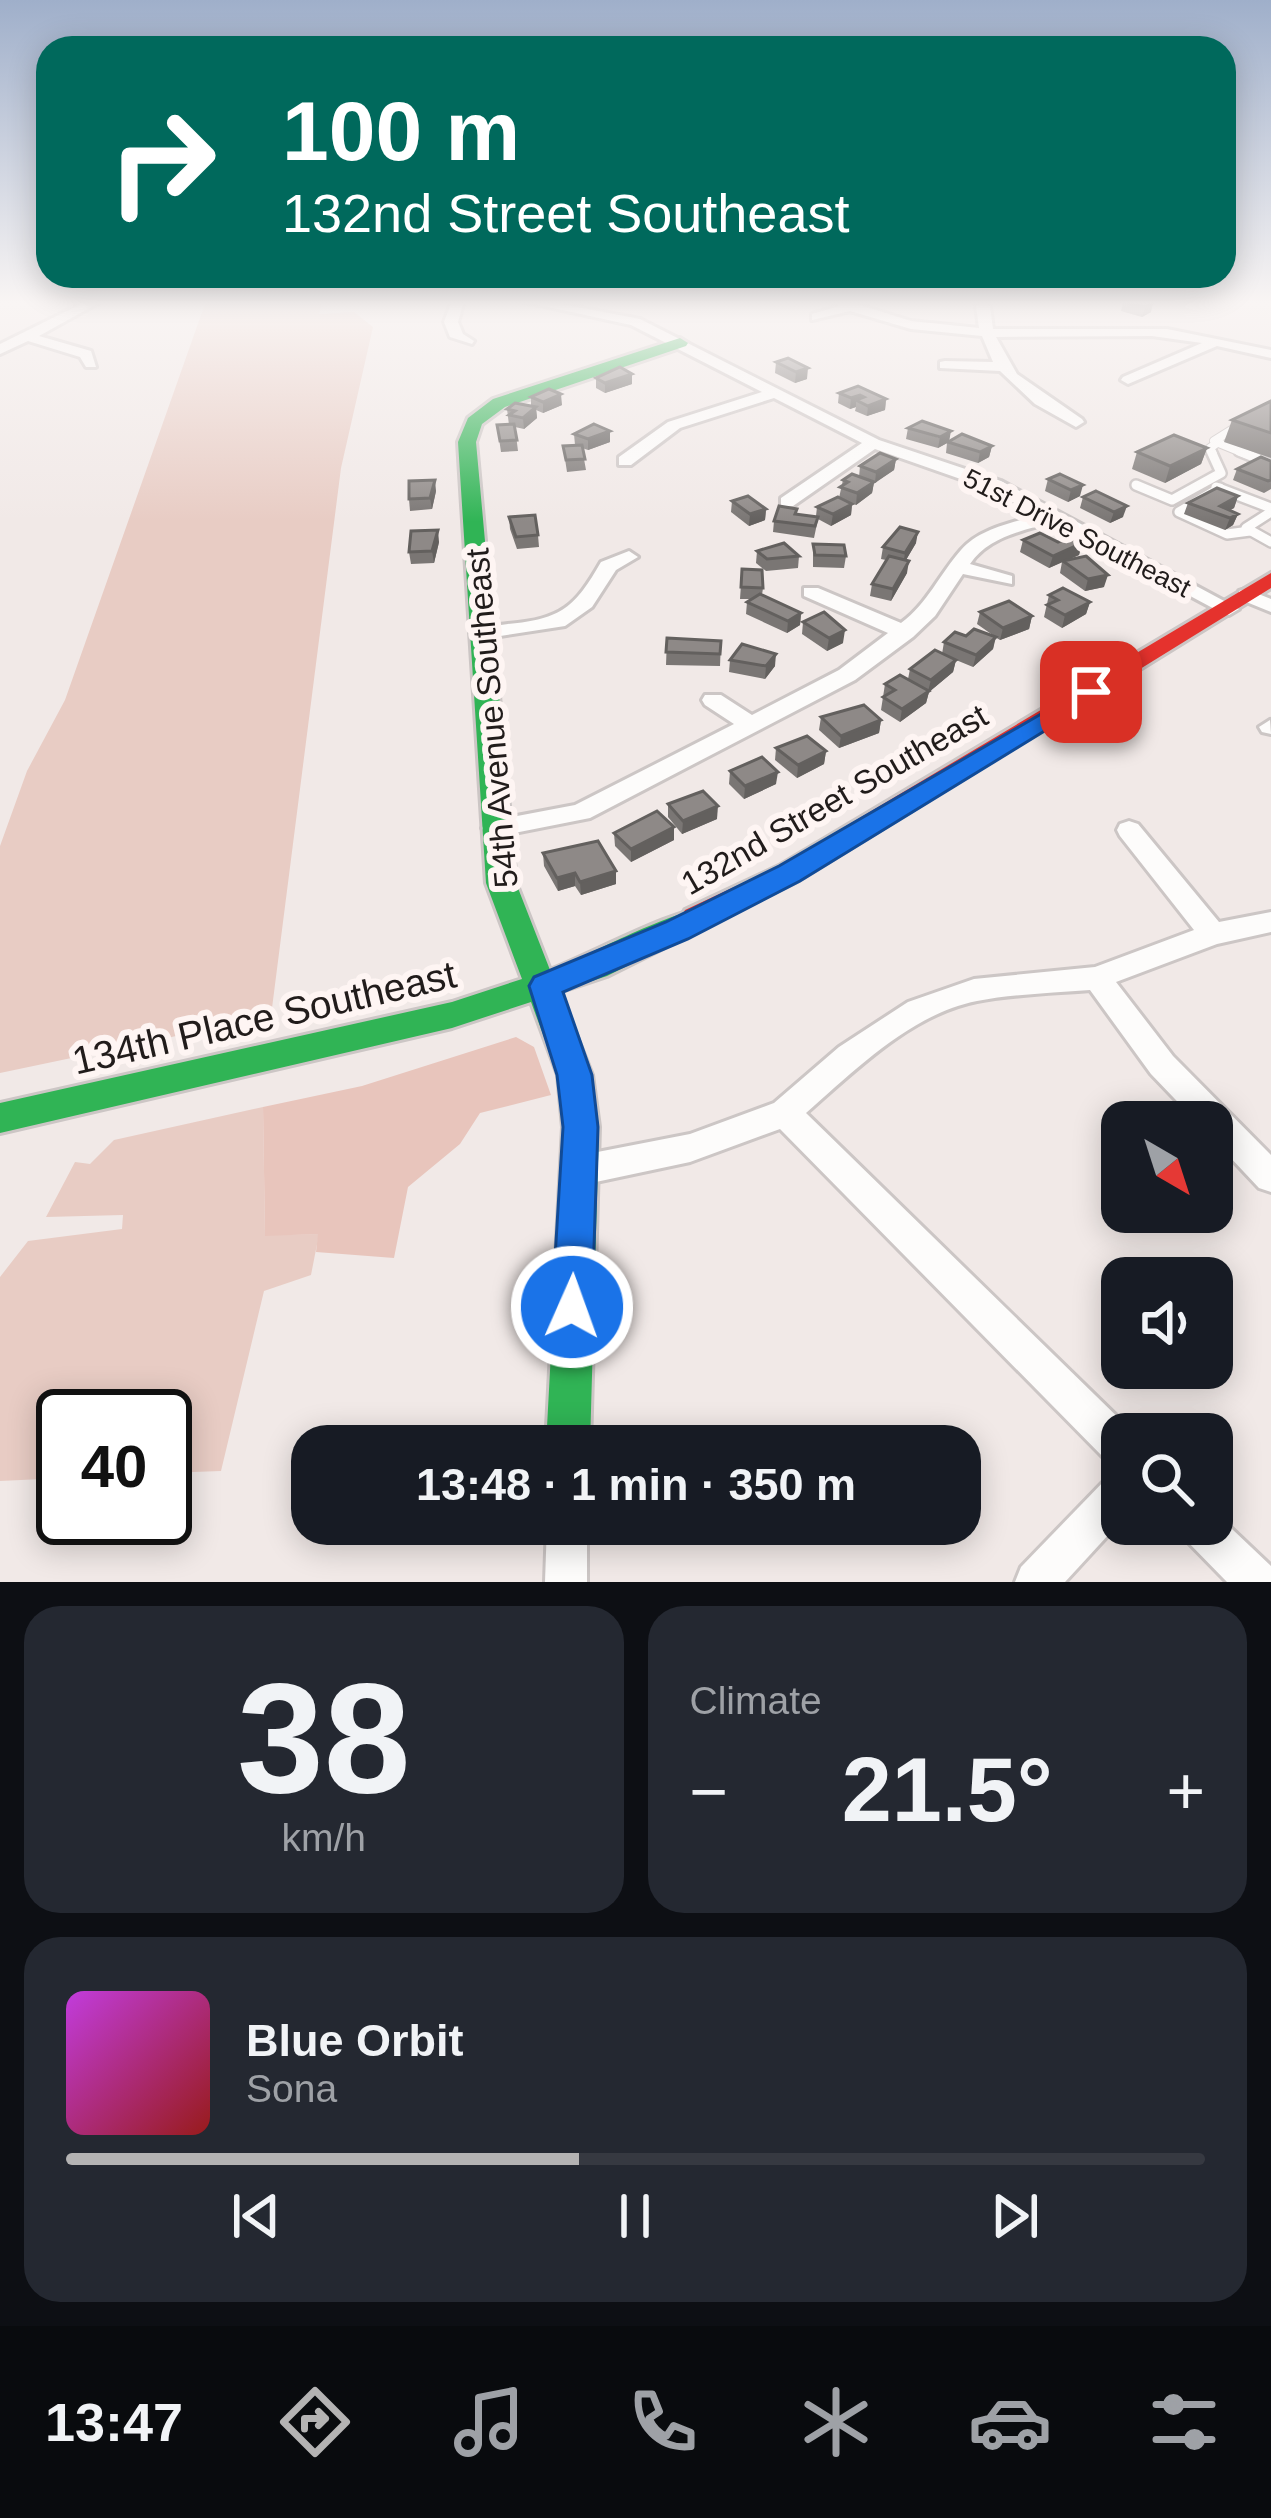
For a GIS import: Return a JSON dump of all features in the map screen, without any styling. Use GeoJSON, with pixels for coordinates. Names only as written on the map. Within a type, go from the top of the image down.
{"type":"FeatureCollection","features":[{"type":"Feature","properties":{"kind":"street","name":"54th Avenue Southeast"},"geometry":{"type":"LineString","coordinates":[[569,1425],[580,1127],[574,1075],[545,986],[516,930],[501,883],[467,442],[474,422],[499,403],[584,375]]}},
{"type":"Feature","properties":{"kind":"street","name":"51st Drive Southeast"},"geometry":{"type":"LineString","coordinates":[[741,375],[873,443],[995,485],[1248,603]]}},
{"type":"Feature","properties":{"kind":"street"},"geometry":{"type":"LineString","coordinates":[[1007,375],[1030,396],[1076,422]]}},
{"type":"Feature","properties":{"kind":"street"},"geometry":{"type":"LineString","coordinates":[[1128,380],[1140,375]]}},
{"type":"Feature","properties":{"kind":"street"},"geometry":{"type":"LineString","coordinates":[[625,461],[674,425],[776,393]]}},
{"type":"Feature","properties":{"kind":"street"},"geometry":{"type":"LineString","coordinates":[[787,502],[873,443]]}},
{"type":"Feature","properties":{"kind":"street"},"geometry":{"type":"LineString","coordinates":[[494,828],[581,812],[847,675],[928,612],[969,551],[994,534],[1053,516]]}},
{"type":"Feature","properties":{"kind":"street"},"geometry":{"type":"LineString","coordinates":[[481,634],[569,618],[596,596],[608,566],[629,557]]}},
{"type":"Feature","properties":{"kind":"street"},"geometry":{"type":"LineString","coordinates":[[958,566],[1005,580]]}},
{"type":"Feature","properties":{"kind":"street","name":"132nd Street Southeast"},"geometry":{"type":"LineString","coordinates":[[545,986],[677,930],[789,873],[1248,603],[1271,579]]}},
{"type":"Feature","properties":{"kind":"street"},"geometry":{"type":"LineString","coordinates":[[811,592],[906,633]]}},
{"type":"Feature","properties":{"kind":"street"},"geometry":{"type":"LineString","coordinates":[[713,700],[750,724]]}},
{"type":"Feature","properties":{"kind":"street"},"geometry":{"type":"LineString","coordinates":[[1129,830],[1213,934]]}},
{"type":"Feature","properties":{"kind":"street"},"geometry":{"type":"LineString","coordinates":[[577,1172],[690,1148],[785,1113],[850,1056],[918,1010],[974,990],[1097,978],[1213,934],[1271,922]]}},
{"type":"Feature","properties":{"kind":"street"},"geometry":{"type":"LineString","coordinates":[[1097,978],[1162,1065],[1271,1178]]}},
{"type":"Feature","properties":{"kind":"street","name":"134th Place Southeast"},"geometry":{"type":"LineString","coordinates":[[0,1118],[386,1032],[545,986]]}},
{"type":"Feature","properties":{"kind":"street"},"geometry":{"type":"LineString","coordinates":[[785,1113],[1101,1427]]}},
{"type":"Feature","properties":{"kind":"street"},"geometry":{"type":"LineString","coordinates":[[1036,1582],[1101,1513]]}},
{"type":"Feature","properties":{"kind":"street"},"geometry":{"type":"LineString","coordinates":[[566,1582],[567,1545]]}},
{"type":"Feature","properties":{"kind":"street"},"geometry":{"type":"LineString","coordinates":[[1219,1545],[1256,1582]]}},
{"type":"Feature","properties":{"kind":"lane"},"geometry":{"type":"LineString","coordinates":[[1250,419],[1213,438],[1271,464]]}},
{"type":"Feature","properties":{"kind":"lane"},"geometry":{"type":"LineString","coordinates":[[1136,485],[1172,500],[1221,473],[1210,448],[1217,443]]}},
{"type":"Feature","properties":{"kind":"lane"},"geometry":{"type":"LineString","coordinates":[[1205,482],[1271,510]]}},
{"type":"Feature","properties":{"kind":"lane"},"geometry":{"type":"LineString","coordinates":[[1220,488],[1180,512],[1227,534],[1250,532],[1271,542]]}},
{"type":"Feature","properties":{"kind":"lane"},"geometry":{"type":"LineString","coordinates":[[1250,532],[1251,523],[1271,510]]}},
{"type":"Feature","properties":{"kind":"shaded area"},"geometry":{"type":"Polygon","coordinates":[[[180,375],[362,375],[341,468],[271,1016],[0,1073],[0,846],[27,771],[65,700],[180,375]]]}},
{"type":"Feature","properties":{"kind":"shaded area"},"geometry":{"type":"Polygon","coordinates":[[[516,1037],[534,1047],[551,1095],[480,1113],[460,1144],[408,1187],[394,1258],[316,1252],[318,1234],[265,1236],[263,1107],[362,1086],[516,1037]]]}},
{"type":"Feature","properties":{"kind":"shaded area"},"geometry":{"type":"Polygon","coordinates":[[[263,1107],[265,1235],[319,1234],[311,1275],[264,1291],[221,1471],[192,1472],[192,1389],[36,1389],[36,1479],[0,1481],[0,1277],[28,1241],[122,1229],[123,1215],[46,1217],[75,1162],[90,1164],[114,1140],[263,1107]]]}},
{"type":"Feature","properties":{"kind":"building"},"geometry":{"type":"Polygon","coordinates":[[[603,375],[630,375],[605,383],[596,378],[603,375]]]}},
{"type":"Feature","properties":{"kind":"building"},"geometry":{"type":"Polygon","coordinates":[[[858,386],[886,399],[868,406],[856,400],[864,397],[860,395],[851,398],[839,393],[858,386]]]}},
{"type":"Feature","properties":{"kind":"building"},"geometry":{"type":"Polygon","coordinates":[[[549,389],[561,394],[543,402],[531,397],[549,389]]]}},
{"type":"Feature","properties":{"kind":"building"},"geometry":{"type":"Polygon","coordinates":[[[1271,401],[1271,433],[1232,420],[1271,401]]]}},
{"type":"Feature","properties":{"kind":"building"},"geometry":{"type":"Polygon","coordinates":[[[515,403],[536,407],[523,418],[509,415],[515,411],[507,409],[515,403]]]}},
{"type":"Feature","properties":{"kind":"building"},"geometry":{"type":"Polygon","coordinates":[[[922,421],[951,431],[940,437],[908,428],[922,421]]]}},
{"type":"Feature","properties":{"kind":"building"},"geometry":{"type":"Polygon","coordinates":[[[514,424],[517,440],[500,441],[497,425],[514,424]]]}},
{"type":"Feature","properties":{"kind":"building"},"geometry":{"type":"Polygon","coordinates":[[[594,424],[610,431],[588,439],[574,434],[594,424]]]}},
{"type":"Feature","properties":{"kind":"building"},"geometry":{"type":"Polygon","coordinates":[[[962,434],[992,446],[980,452],[948,442],[962,434]]]}},
{"type":"Feature","properties":{"kind":"building"},"geometry":{"type":"Polygon","coordinates":[[[1174,435],[1207,448],[1170,466],[1137,452],[1174,435]]]}},
{"type":"Feature","properties":{"kind":"building"},"geometry":{"type":"Polygon","coordinates":[[[582,445],[585,459],[566,460],[563,446],[582,445]]]}},
{"type":"Feature","properties":{"kind":"building"},"geometry":{"type":"Polygon","coordinates":[[[880,453],[896,459],[876,472],[860,466],[880,453]]]}},
{"type":"Feature","properties":{"kind":"building"},"geometry":{"type":"Polygon","coordinates":[[[1261,457],[1271,461],[1271,480],[1237,469],[1261,457]]]}},
{"type":"Feature","properties":{"kind":"building"},"geometry":{"type":"Polygon","coordinates":[[[852,474],[874,482],[857,493],[840,487],[852,474]]]}},
{"type":"Feature","properties":{"kind":"building"},"geometry":{"type":"Polygon","coordinates":[[[1060,474],[1083,485],[1071,490],[1048,479],[1060,474]]]}},
{"type":"Feature","properties":{"kind":"building"},"geometry":{"type":"Polygon","coordinates":[[[435,480],[430,498],[409,499],[409,481],[435,480]]]}},
{"type":"Feature","properties":{"kind":"building"},"geometry":{"type":"Polygon","coordinates":[[[1217,488],[1238,496],[1220,506],[1238,514],[1230,518],[1188,503],[1217,488]]]}},
{"type":"Feature","properties":{"kind":"building"},"geometry":{"type":"Polygon","coordinates":[[[1096,491],[1127,506],[1114,512],[1083,497],[1096,491]]]}},
{"type":"Feature","properties":{"kind":"building"},"geometry":{"type":"Polygon","coordinates":[[[748,496],[766,509],[750,514],[732,501],[748,496]]]}},
{"type":"Feature","properties":{"kind":"building"},"geometry":{"type":"Polygon","coordinates":[[[838,497],[852,504],[833,514],[817,507],[838,497]]]}},
{"type":"Feature","properties":{"kind":"building"},"geometry":{"type":"Polygon","coordinates":[[[779,506],[818,517],[815,526],[774,521],[779,506]]]}},
{"type":"Feature","properties":{"kind":"building"},"geometry":{"type":"Polygon","coordinates":[[[535,515],[538,535],[516,537],[509,517],[535,515]]]}},
{"type":"Feature","properties":{"kind":"building"},"geometry":{"type":"Polygon","coordinates":[[[900,527],[918,532],[905,553],[883,547],[900,527]]]}},
{"type":"Feature","properties":{"kind":"building"},"geometry":{"type":"Polygon","coordinates":[[[438,530],[432,551],[409,552],[411,531],[438,530]]]}},
{"type":"Feature","properties":{"kind":"building"},"geometry":{"type":"Polygon","coordinates":[[[1040,533],[1058,542],[1070,537],[1082,543],[1053,556],[1023,540],[1040,533]]]}},
{"type":"Feature","properties":{"kind":"building"},"geometry":{"type":"Polygon","coordinates":[[[784,543],[799,556],[767,559],[757,551],[784,543]]]}},
{"type":"Feature","properties":{"kind":"building"},"geometry":{"type":"Polygon","coordinates":[[[813,544],[844,545],[846,556],[815,555],[813,544]]]}},
{"type":"Feature","properties":{"kind":"building"},"geometry":{"type":"Polygon","coordinates":[[[889,556],[909,561],[893,589],[872,584],[889,556]]]}},
{"type":"Feature","properties":{"kind":"building"},"geometry":{"type":"Polygon","coordinates":[[[1086,556],[1108,575],[1088,579],[1063,561],[1086,556]]]}},
{"type":"Feature","properties":{"kind":"building"},"geometry":{"type":"Polygon","coordinates":[[[742,569],[762,570],[763,588],[741,587],[742,569]]]}},
{"type":"Feature","properties":{"kind":"building"},"geometry":{"type":"Polygon","coordinates":[[[1063,588],[1090,602],[1065,615],[1047,605],[1058,600],[1049,595],[1063,588]]]}},
{"type":"Feature","properties":{"kind":"building"},"geometry":{"type":"Polygon","coordinates":[[[760,594],[801,613],[788,621],[747,602],[760,594]]]}},
{"type":"Feature","properties":{"kind":"building"},"geometry":{"type":"Polygon","coordinates":[[[1009,601],[1032,616],[1003,628],[980,612],[1009,601]]]}},
{"type":"Feature","properties":{"kind":"building"},"geometry":{"type":"Polygon","coordinates":[[[824,612],[845,630],[829,638],[803,622],[824,612]]]}},
{"type":"Feature","properties":{"kind":"building"},"geometry":{"type":"Polygon","coordinates":[[[974,629],[996,637],[976,655],[944,642],[955,632],[966,636],[974,629]]]}},
{"type":"Feature","properties":{"kind":"building"},"geometry":{"type":"Polygon","coordinates":[[[667,638],[721,641],[720,654],[666,652],[667,638]]]}},
{"type":"Feature","properties":{"kind":"building"},"geometry":{"type":"Polygon","coordinates":[[[742,644],[776,654],[766,666],[730,660],[742,644]]]}},
{"type":"Feature","properties":{"kind":"building"},"geometry":{"type":"Polygon","coordinates":[[[935,650],[956,660],[931,680],[910,669],[935,650]]]}},
{"type":"Feature","properties":{"kind":"building"},"geometry":{"type":"Polygon","coordinates":[[[900,675],[929,691],[902,709],[883,697],[895,690],[885,684],[900,675]]]}},
{"type":"Feature","properties":{"kind":"building"},"geometry":{"type":"Polygon","coordinates":[[[864,705],[881,720],[841,736],[821,717],[864,705]]]}},
{"type":"Feature","properties":{"kind":"building"},"geometry":{"type":"Polygon","coordinates":[[[807,736],[826,751],[798,765],[776,748],[807,736]]]}},
{"type":"Feature","properties":{"kind":"building"},"geometry":{"type":"Polygon","coordinates":[[[762,757],[778,772],[745,786],[730,771],[762,757]]]}},
{"type":"Feature","properties":{"kind":"building"},"geometry":{"type":"Polygon","coordinates":[[[703,791],[718,806],[683,821],[668,804],[703,791]]]}},
{"type":"Feature","properties":{"kind":"building"},"geometry":{"type":"Polygon","coordinates":[[[657,811],[674,827],[631,849],[614,833],[657,811]]]}},
{"type":"Feature","properties":{"kind":"building"},"geometry":{"type":"Polygon","coordinates":[[[598,841],[616,871],[580,882],[575,873],[557,878],[543,853],[598,841]]]}},
{"type":"Feature","properties":{"kind":"traffic: fast"},"geometry":{"type":"LineString","coordinates":[[569,1425],[581,1127],[575,1075],[501,883],[467,442],[474,422],[499,403],[584,375]]}},
{"type":"Feature","properties":{"kind":"traffic: fast"},"geometry":{"type":"LineString","coordinates":[[0,1118],[452,1015],[596,967],[696,918]]}},
{"type":"Feature","properties":{"kind":"traffic: jam"},"geometry":{"type":"LineString","coordinates":[[696,918],[789,873],[1271,579]]}},
{"type":"Feature","properties":{"kind":"route"},"geometry":{"type":"LineString","coordinates":[[572,1307],[580,1127],[574,1075],[545,986],[677,930],[789,873],[1091,692]]}}]}
